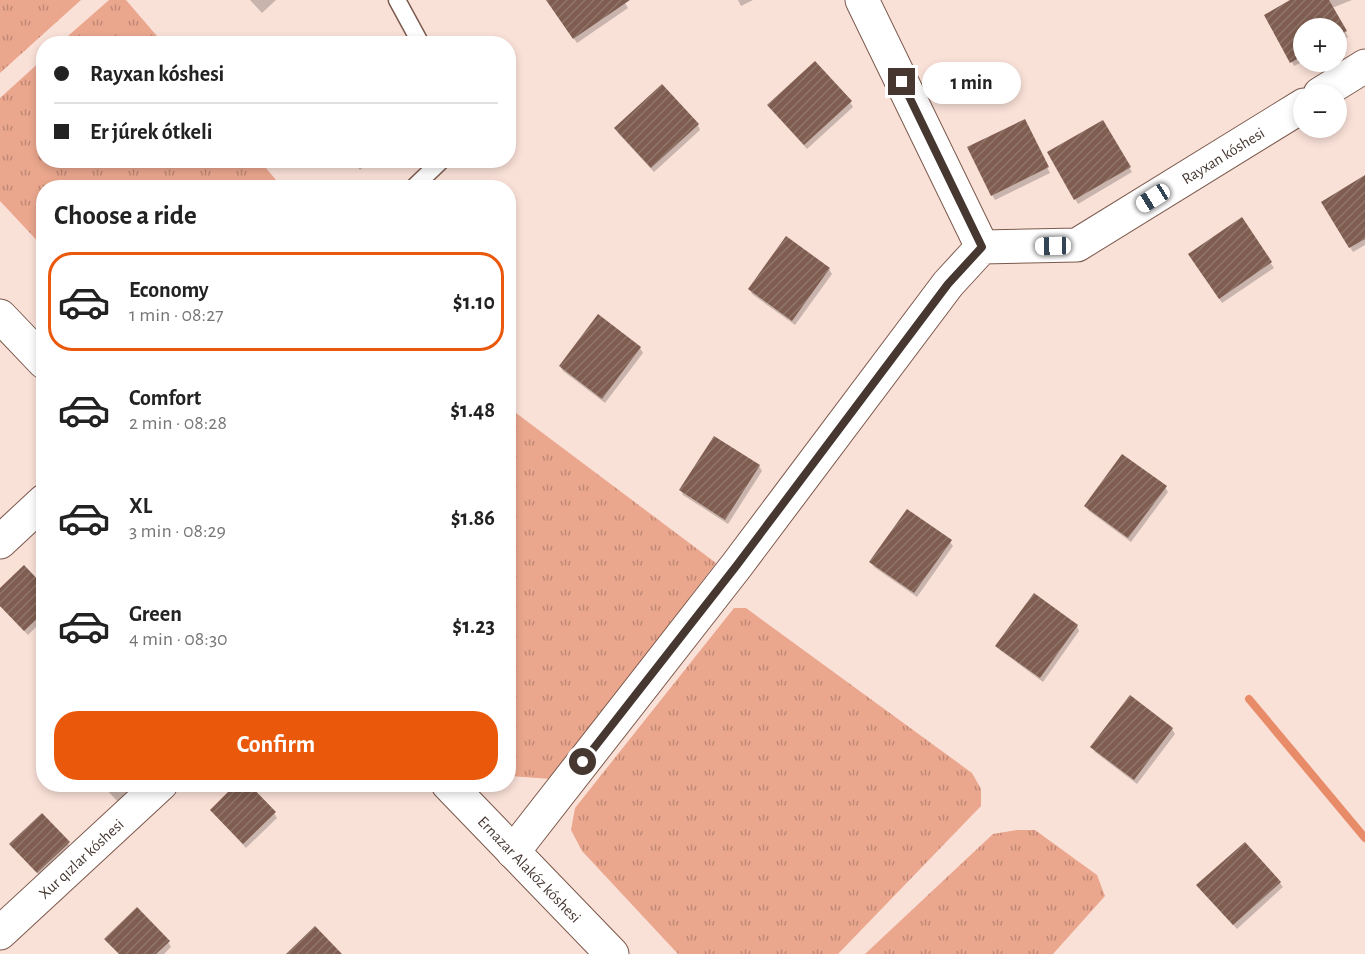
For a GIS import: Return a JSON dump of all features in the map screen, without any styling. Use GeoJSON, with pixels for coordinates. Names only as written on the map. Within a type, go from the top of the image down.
{"type":"FeatureCollection","features":[{"type":"Feature","properties":{"kind":"street"},"geometry":{"type":"LineString","coordinates":[[513,852],[737,565],[948,284],[982,247],[861,0]]}},
{"type":"Feature","properties":{"kind":"street"},"geometry":{"type":"LineString","coordinates":[[1336,84],[1365,66]]}},
{"type":"Feature","properties":{"kind":"street","name":"Rayxan kóshesi"},"geometry":{"type":"LineString","coordinates":[[982,247],[1077,245],[1293,112]]}},
{"type":"Feature","properties":{"kind":"street"},"geometry":{"type":"LineString","coordinates":[[0,316],[36,354]]}},
{"type":"Feature","properties":{"kind":"street"},"geometry":{"type":"LineString","coordinates":[[0,542],[36,508]]}},
{"type":"Feature","properties":{"kind":"street","name":"Xur qızlar kóshesi"},"geometry":{"type":"LineString","coordinates":[[0,933],[152,792]]}},
{"type":"Feature","properties":{"kind":"street","name":"Ernazar Alakóz kóshesi"},"geometry":{"type":"LineString","coordinates":[[456,792],[612,954]]}},
{"type":"Feature","properties":{"kind":"lane"},"geometry":{"type":"LineString","coordinates":[[397,0],[417,36]]}},
{"type":"Feature","properties":{"kind":"lane"},"geometry":{"type":"LineString","coordinates":[[421,180],[434,168]]}},
{"type":"Feature","properties":{"kind":"green space"},"geometry":{"type":"Polygon","coordinates":[[[0,0],[81,0],[41,36],[36,36],[36,41],[0,73],[0,0]]]}},
{"type":"Feature","properties":{"kind":"green space"},"geometry":{"type":"Polygon","coordinates":[[[109,0],[126,0],[157,36],[68,36],[109,0]]]}},
{"type":"Feature","properties":{"kind":"green space"},"geometry":{"type":"Polygon","coordinates":[[[36,65],[36,168],[266,168],[276,180],[36,180],[36,240],[0,201],[0,98],[36,65]]]}},
{"type":"Feature","properties":{"kind":"green space"},"geometry":{"type":"Polygon","coordinates":[[[516,413],[716,563],[551,779],[516,776],[516,413]]]}},
{"type":"Feature","properties":{"kind":"green space"},"geometry":{"type":"Polygon","coordinates":[[[734,608],[746,608],[972,773],[981,789],[981,806],[838,954],[678,954],[582,851],[571,830],[575,808],[734,608]]]}},
{"type":"Feature","properties":{"kind":"green space"},"geometry":{"type":"Polygon","coordinates":[[[1035,830],[1097,875],[1105,896],[1053,954],[865,954],[993,834],[1035,830]]]}},
{"type":"Feature","properties":{"kind":"building"},"geometry":{"type":"Polygon","coordinates":[[[546,0],[630,0],[573,39],[546,0]]]}},
{"type":"Feature","properties":{"kind":"building"},"geometry":{"type":"Polygon","coordinates":[[[1290,0],[1329,0],[1339,18],[1293,18],[1293,61],[1290,63],[1264,15],[1290,0]]]}},
{"type":"Feature","properties":{"kind":"building"},"geometry":{"type":"Polygon","coordinates":[[[815,61],[852,101],[804,145],[767,105],[815,61]]]}},
{"type":"Feature","properties":{"kind":"building"},"geometry":{"type":"Polygon","coordinates":[[[662,84],[699,124],[651,168],[614,128],[662,84]]]}},
{"type":"Feature","properties":{"kind":"building"},"geometry":{"type":"Polygon","coordinates":[[[1025,119],[1049,167],[991,196],[967,147],[1025,119]]]}},
{"type":"Feature","properties":{"kind":"building"},"geometry":{"type":"Polygon","coordinates":[[[1103,120],[1131,167],[1074,200],[1047,152],[1103,120]]]}},
{"type":"Feature","properties":{"kind":"building"},"geometry":{"type":"Polygon","coordinates":[[[1365,175],[1365,239],[1349,248],[1321,202],[1365,175]]]}},
{"type":"Feature","properties":{"kind":"building"},"geometry":{"type":"Polygon","coordinates":[[[1242,217],[1272,262],[1219,299],[1188,254],[1242,217]]]}},
{"type":"Feature","properties":{"kind":"building"},"geometry":{"type":"Polygon","coordinates":[[[786,236],[830,268],[792,321],[748,289],[786,236]]]}},
{"type":"Feature","properties":{"kind":"building"},"geometry":{"type":"Polygon","coordinates":[[[598,314],[641,347],[602,399],[559,366],[598,314]]]}},
{"type":"Feature","properties":{"kind":"building"},"geometry":{"type":"Polygon","coordinates":[[[714,436],[760,465],[725,520],[679,490],[714,436]]]}},
{"type":"Feature","properties":{"kind":"building"},"geometry":{"type":"Polygon","coordinates":[[[1122,454],[1167,486],[1128,538],[1084,506],[1122,454]]]}},
{"type":"Feature","properties":{"kind":"building"},"geometry":{"type":"Polygon","coordinates":[[[907,509],[952,540],[914,593],[869,562],[907,509]]]}},
{"type":"Feature","properties":{"kind":"building"},"geometry":{"type":"Polygon","coordinates":[[[24,565],[36,578],[36,620],[24,631],[0,606],[0,588],[24,565]]]}},
{"type":"Feature","properties":{"kind":"building"},"geometry":{"type":"Polygon","coordinates":[[[1034,593],[1078,625],[1040,678],[995,646],[1034,593]]]}},
{"type":"Feature","properties":{"kind":"building"},"geometry":{"type":"Polygon","coordinates":[[[1130,695],[1173,728],[1134,780],[1090,747],[1130,695]]]}},
{"type":"Feature","properties":{"kind":"building"},"geometry":{"type":"Polygon","coordinates":[[[228,792],[257,792],[276,812],[243,844],[210,810],[228,792]]]}},
{"type":"Feature","properties":{"kind":"building"},"geometry":{"type":"Polygon","coordinates":[[[42,813],[70,842],[37,873],[9,844],[42,813]]]}},
{"type":"Feature","properties":{"kind":"building"},"geometry":{"type":"Polygon","coordinates":[[[1245,842],[1281,882],[1233,925],[1196,885],[1245,842]]]}},
{"type":"Feature","properties":{"kind":"building"},"geometry":{"type":"Polygon","coordinates":[[[137,907],[170,941],[156,954],[119,954],[104,939],[137,907]]]}},
{"type":"Feature","properties":{"kind":"building"},"geometry":{"type":"Polygon","coordinates":[[[315,926],[342,954],[286,954],[315,926]]]}},
{"type":"Feature","properties":{"kind":"waterway"},"geometry":{"type":"LineString","coordinates":[[1249,699],[1365,838]]}},
{"type":"Feature","properties":{"kind":"route"},"geometry":{"type":"LineString","coordinates":[[583,762],[737,565],[948,284],[982,247],[902,82]]}}]}
